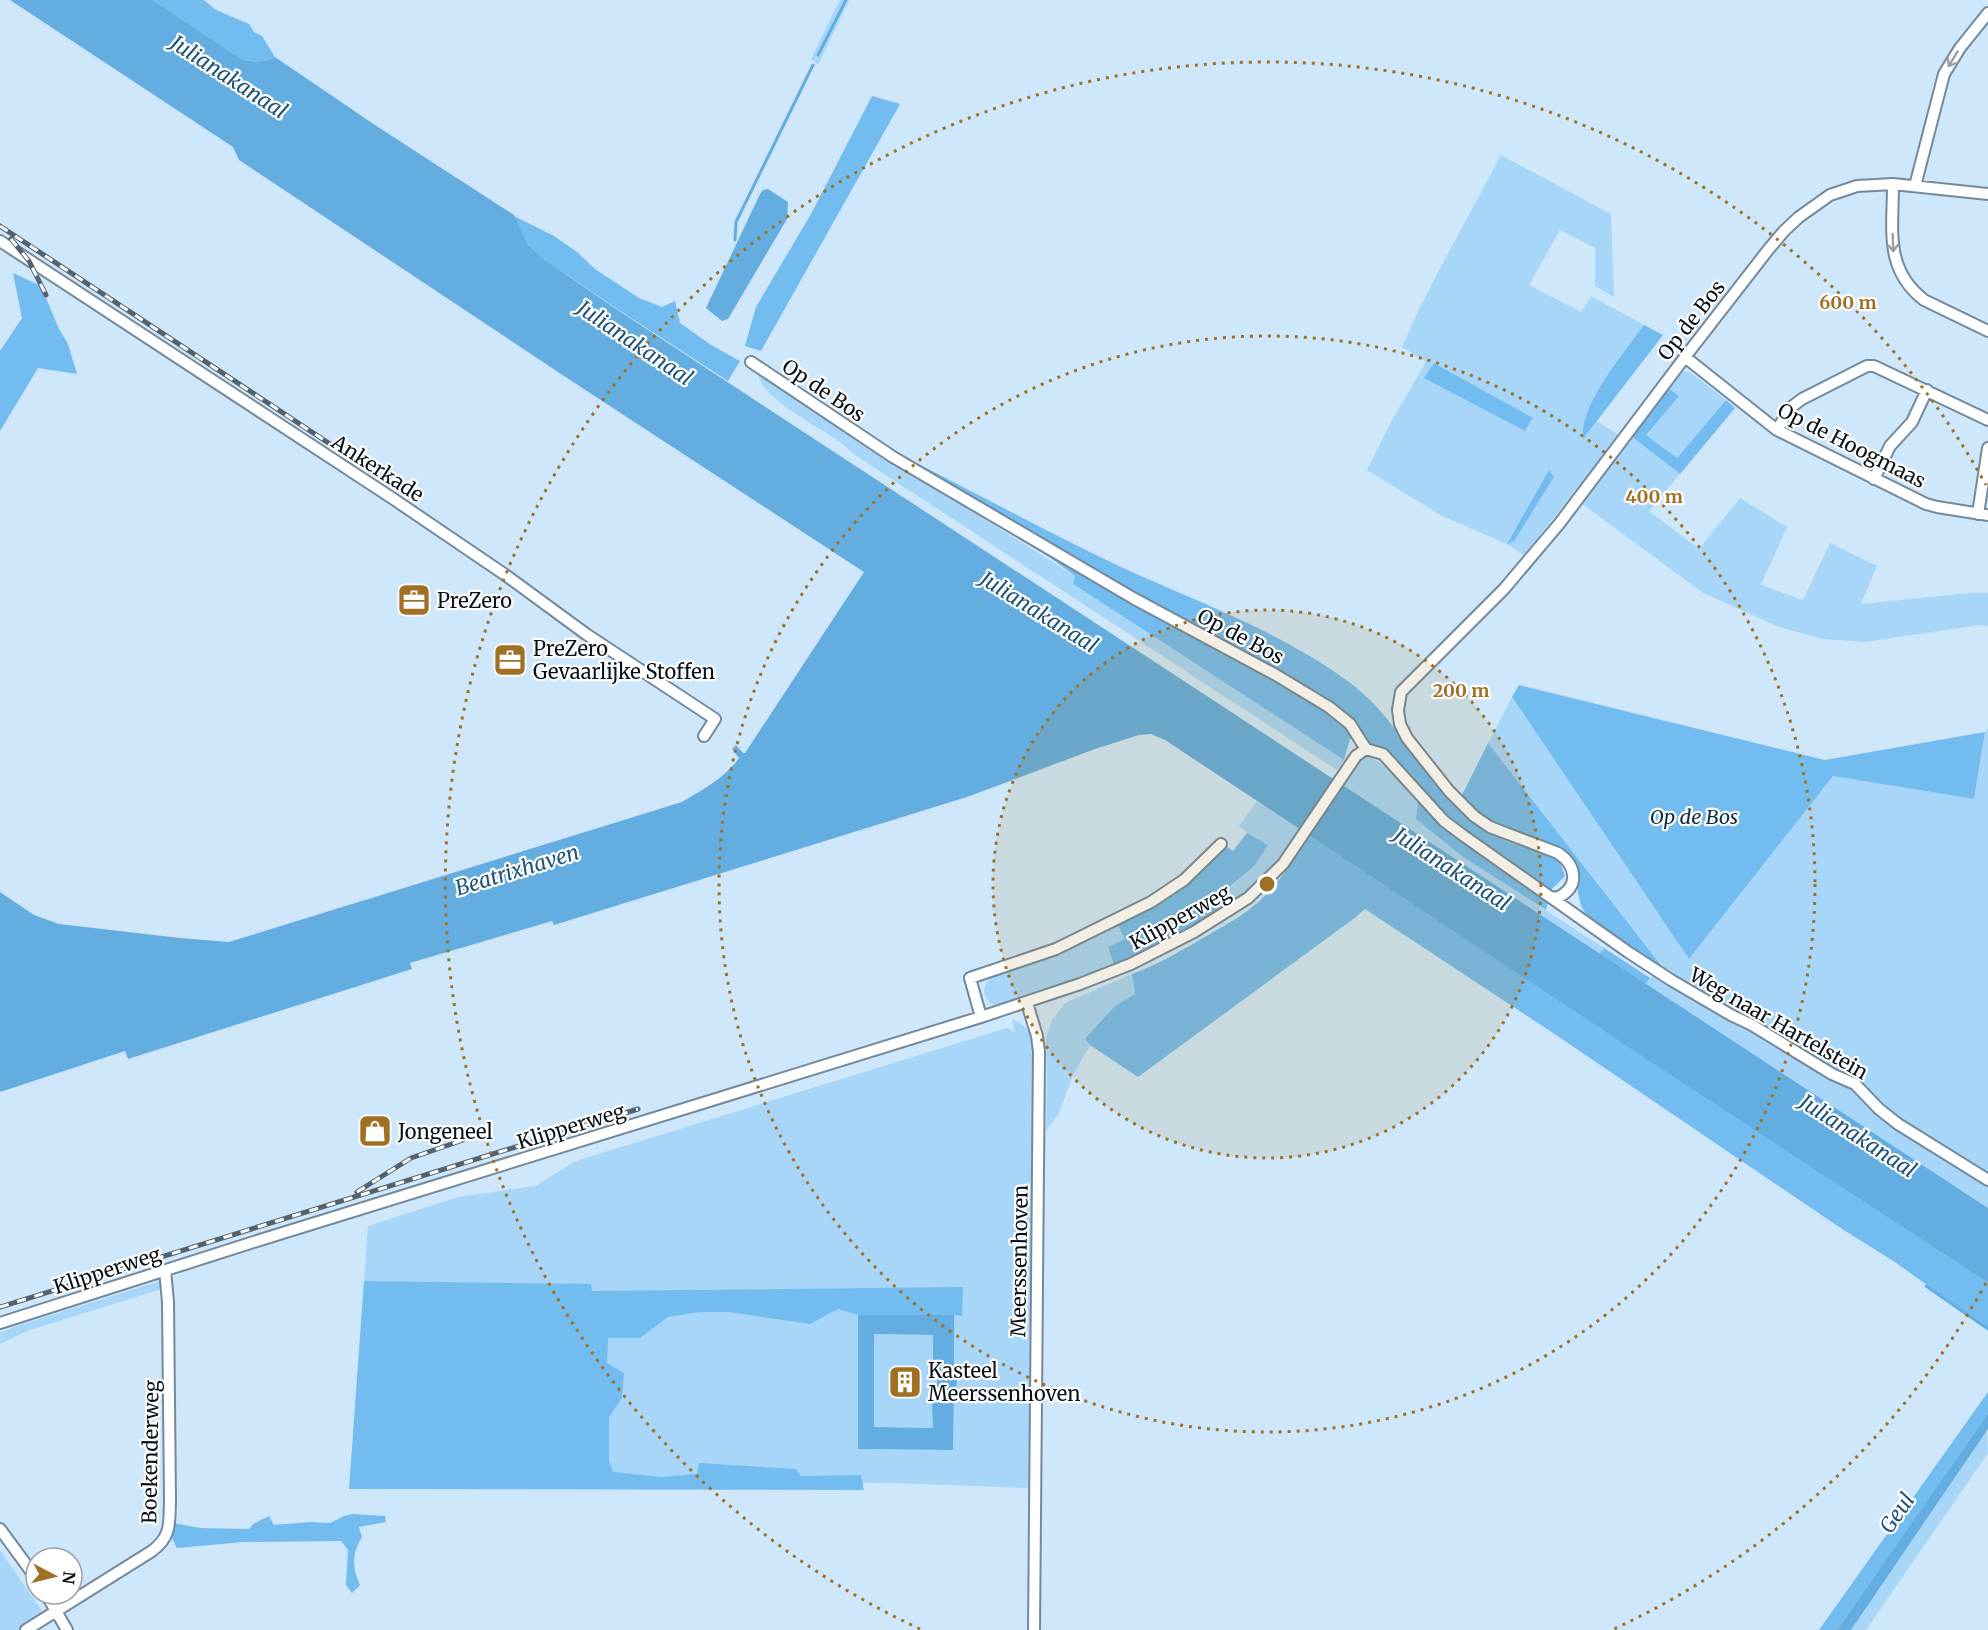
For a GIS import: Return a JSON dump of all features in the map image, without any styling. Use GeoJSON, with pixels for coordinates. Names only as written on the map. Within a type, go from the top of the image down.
{"type":"FeatureCollection","features":[{"type":"Feature","properties":{"kind":"street"},"geometry":{"type":"LineString","coordinates":[[1915,186],[1944,74],[1960,48],[1988,13]]}},
{"type":"Feature","properties":{"kind":"street","name":"Op de Bos"},"geometry":{"type":"LineString","coordinates":[[751,362],[893,457],[1133,598],[1276,675],[1329,707],[1350,724],[1366,749],[1383,754],[1444,821],[1551,897],[1557,898],[1569,889],[1573,880],[1571,866],[1566,859],[1558,853],[1490,827],[1473,816],[1449,791],[1407,738],[1398,719],[1398,702],[1401,692],[1504,589],[1559,524],[1685,357],[1779,237],[1799,217],[1830,195],[1869,184],[1893,184],[1988,194]]}},
{"type":"Feature","properties":{"kind":"street"},"geometry":{"type":"LineString","coordinates":[[1893,184],[1892,249],[1901,276],[1924,300],[1988,331]]}},
{"type":"Feature","properties":{"kind":"street","name":"Ankerkade"},"geometry":{"type":"LineString","coordinates":[[0,241],[401,504],[504,574],[586,634],[715,719],[704,736]]}},
{"type":"Feature","properties":{"kind":"street","name":"Op de Hoogmaas"},"geometry":{"type":"LineString","coordinates":[[1685,357],[1777,430],[1931,506],[1983,514]]}},
{"type":"Feature","properties":{"kind":"street"},"geometry":{"type":"LineString","coordinates":[[1777,430],[1790,408],[1802,399],[1867,366],[1881,368],[1988,420]]}},
{"type":"Feature","properties":{"kind":"street"},"geometry":{"type":"LineString","coordinates":[[1874,479],[1890,446],[1912,422],[1927,390]]}},
{"type":"Feature","properties":{"kind":"street"},"geometry":{"type":"LineString","coordinates":[[1983,514],[1988,448]]}},
{"type":"Feature","properties":{"kind":"street","name":"Klipperweg"},"geometry":{"type":"LineString","coordinates":[[0,1323],[1027,1003],[1131,964],[1173,944],[1230,912],[1260,889],[1283,864],[1356,756],[1366,749]]}},
{"type":"Feature","properties":{"kind":"street","name":"Klipperweg"},"geometry":{"type":"LineString","coordinates":[[981,1017],[970,978],[1056,949],[1151,902],[1184,880],[1221,844]]}},
{"type":"Feature","properties":{"kind":"street","name":"Weg naar Hartelstein"},"geometry":{"type":"LineString","coordinates":[[1551,897],[1671,980],[1752,1025],[1832,1074],[1855,1084],[1898,1124],[1988,1180]]}},
{"type":"Feature","properties":{"kind":"street","name":"Meerssenhoven"},"geometry":{"type":"LineString","coordinates":[[1027,1003],[1037,1036],[1039,1052],[1034,1630]]}},
{"type":"Feature","properties":{"kind":"street","name":"Boekenderweg"},"geometry":{"type":"LineString","coordinates":[[26,1630],[152,1551],[162,1543],[168,1533],[170,1501],[169,1313],[165,1270]]}},
{"type":"Feature","properties":{"kind":"street"},"geometry":{"type":"LineString","coordinates":[[0,1529],[24,1562]]}},
{"type":"Feature","properties":{"kind":"street"},"geometry":{"type":"LineString","coordinates":[[54,1606],[67,1630]]}},
{"type":"Feature","properties":{"kind":"shaded area"},"geometry":{"type":"Polygon","coordinates":[[[840,0],[849,0],[818,65],[811,59],[840,0]]]}},
{"type":"Feature","properties":{"kind":"shaded area"},"geometry":{"type":"Polygon","coordinates":[[[1501,155],[1611,214],[1614,297],[1595,286],[1595,248],[1560,230],[1529,285],[1581,312],[1591,296],[1644,325],[1595,395],[1583,439],[1597,421],[1619,435],[1524,555],[1507,544],[1442,516],[1367,470],[1392,420],[1426,362],[1402,347],[1437,274],[1501,155]],[[1434,363],[1473,402],[1525,431],[1533,418],[1434,363]]]}},
{"type":"Feature","properties":{"kind":"shaded area"},"geometry":{"type":"Polygon","coordinates":[[[1684,371],[1691,373],[1726,400],[1677,458],[1646,435],[1678,396],[1668,388],[1684,371]]]}},
{"type":"Feature","properties":{"kind":"shaded area"},"geometry":{"type":"Polygon","coordinates":[[[758,373],[1075,576],[1073,584],[1344,760],[1337,770],[855,455],[768,392],[758,373]]]}},
{"type":"Feature","properties":{"kind":"shaded area"},"geometry":{"type":"Polygon","coordinates":[[[1631,436],[1680,474],[1649,511],[1699,549],[1740,498],[1787,527],[1761,585],[1803,600],[1830,543],[1877,566],[1861,604],[1988,593],[1988,626],[1980,625],[1864,642],[1823,639],[1779,627],[1703,593],[1581,503],[1631,436]]]}},
{"type":"Feature","properties":{"kind":"shaded area"},"geometry":{"type":"Polygon","coordinates":[[[1512,697],[1689,959],[1833,776],[1974,799],[1985,732],[1988,728],[1988,1208],[1645,984],[1665,969],[1488,743],[1512,697]]]}},
{"type":"Feature","properties":{"kind":"shaded area"},"geometry":{"type":"Polygon","coordinates":[[[1362,755],[1379,762],[1393,774],[1418,801],[1416,819],[1463,857],[1604,948],[1599,954],[1343,786],[1362,755]]]}},
{"type":"Feature","properties":{"kind":"shaded area"},"geometry":{"type":"Polygon","coordinates":[[[1257,801],[1299,829],[1268,870],[1229,905],[1226,893],[1239,880],[1247,833],[1239,826],[1257,801]]]}},
{"type":"Feature","properties":{"kind":"shaded area"},"geometry":{"type":"Polygon","coordinates":[[[1117,923],[1125,939],[1115,967],[1002,1005],[991,1004],[986,998],[984,988],[991,978],[1117,923]]]}},
{"type":"Feature","properties":{"kind":"shaded area"},"geometry":{"type":"Polygon","coordinates":[[[1132,974],[1135,994],[1115,1006],[1085,1037],[1090,1045],[1073,1075],[1058,1115],[1046,1131],[1046,1039],[1052,1020],[1065,1003],[1132,974]]]}},
{"type":"Feature","properties":{"kind":"shaded area"},"geometry":{"type":"Polygon","coordinates":[[[1012,1019],[1027,1029],[1034,1046],[1034,1488],[889,1483],[533,1479],[364,1281],[368,1226],[458,1197],[535,1186],[576,1161],[1007,1028],[1015,1033],[1012,1019]],[[858,1315],[858,1449],[953,1450],[954,1392],[958,1385],[954,1372],[954,1315],[858,1315]]]}},
{"type":"Feature","properties":{"kind":"shaded area"},"geometry":{"type":"Polygon","coordinates":[[[173,1277],[171,1286],[27,1331],[0,1344],[0,1333],[13,1327],[173,1277]]]}},
{"type":"Feature","properties":{"kind":"shaded area"},"geometry":{"type":"Polygon","coordinates":[[[874,1334],[933,1335],[937,1386],[933,1393],[933,1428],[874,1427],[874,1334]]]}},
{"type":"Feature","properties":{"kind":"shaded area"},"geometry":{"type":"Polygon","coordinates":[[[1987,1431],[1988,1453],[1866,1630],[1851,1630],[1987,1431]]]}},
{"type":"Feature","properties":{"kind":"shaded area"},"geometry":{"type":"Polygon","coordinates":[[[0,1550],[24,1585],[24,1606],[39,1606],[42,1611],[36,1618],[17,1630],[0,1630],[0,1550]]]}},
{"type":"Feature","properties":{"kind":"green space"},"geometry":{"type":"Polygon","coordinates":[[[153,0],[204,0],[216,10],[249,24],[254,32],[262,36],[275,57],[259,62],[243,60],[153,0]]]}},
{"type":"Feature","properties":{"kind":"green space"},"geometry":{"type":"Polygon","coordinates":[[[872,96],[900,104],[761,351],[745,346],[756,307],[811,214],[872,96]]]}},
{"type":"Feature","properties":{"kind":"green space"},"geometry":{"type":"Polygon","coordinates":[[[514,216],[554,236],[577,252],[595,269],[639,298],[662,307],[675,301],[680,323],[711,345],[740,361],[728,381],[544,259],[528,245],[514,216]]]}},
{"type":"Feature","properties":{"kind":"green space"},"geometry":{"type":"Polygon","coordinates":[[[13,273],[41,286],[59,329],[68,344],[77,374],[38,368],[0,431],[0,351],[22,318],[13,273]]]}},
{"type":"Feature","properties":{"kind":"green space"},"geometry":{"type":"Polygon","coordinates":[[[1644,325],[1663,335],[1583,439],[1584,425],[1595,395],[1644,325]]]}},
{"type":"Feature","properties":{"kind":"green space"},"geometry":{"type":"Polygon","coordinates":[[[1434,363],[1533,418],[1525,431],[1424,378],[1434,363]]]}},
{"type":"Feature","properties":{"kind":"green space"},"geometry":{"type":"Polygon","coordinates":[[[1668,388],[1679,396],[1646,435],[1677,458],[1726,400],[1735,408],[1680,474],[1631,436],[1668,388]]]}},
{"type":"Feature","properties":{"kind":"green space"},"geometry":{"type":"Polygon","coordinates":[[[909,459],[1119,566],[1266,632],[1295,647],[1349,682],[1383,714],[1438,787],[1466,815],[1484,830],[1496,836],[1557,859],[1565,876],[1552,889],[1546,910],[1463,857],[1416,819],[1418,801],[1409,777],[1385,749],[1350,739],[1344,760],[1073,584],[1075,576],[975,502],[909,459]]]}},
{"type":"Feature","properties":{"kind":"green space"},"geometry":{"type":"Polygon","coordinates":[[[1549,470],[1554,477],[1514,541],[1507,544],[1549,470]]]}},
{"type":"Feature","properties":{"kind":"green space","name":"Op de Bos"},"geometry":{"type":"Polygon","coordinates":[[[1519,685],[1825,760],[1985,732],[1974,799],[1833,776],[1689,959],[1512,697],[1519,685]]]}},
{"type":"Feature","properties":{"kind":"green space"},"geometry":{"type":"Polygon","coordinates":[[[1488,743],[1665,970],[1594,923],[1581,905],[1574,868],[1485,817],[1461,797],[1488,743]]]}},
{"type":"Feature","properties":{"kind":"green space"},"geometry":{"type":"Polygon","coordinates":[[[1247,833],[1268,845],[1255,865],[1226,890],[1229,905],[1168,943],[1115,967],[1108,947],[1125,939],[1117,923],[1186,884],[1226,846],[1233,851],[1247,833]]]}},
{"type":"Feature","properties":{"kind":"green space"},"geometry":{"type":"Polygon","coordinates":[[[1310,836],[1988,1283],[1988,1329],[1895,1262],[1839,1227],[1365,909],[1138,1077],[1090,1045],[1085,1038],[1115,1006],[1135,994],[1132,974],[1181,951],[1251,908],[1278,880],[1310,836]]]}},
{"type":"Feature","properties":{"kind":"green space"},"geometry":{"type":"Polygon","coordinates":[[[1604,948],[1650,978],[1645,984],[1599,954],[1604,948]]]}},
{"type":"Feature","properties":{"kind":"green space"},"geometry":{"type":"Polygon","coordinates":[[[364,1281],[591,1284],[592,1291],[963,1287],[962,1316],[858,1315],[838,1309],[810,1324],[729,1312],[700,1312],[668,1317],[640,1338],[608,1338],[607,1363],[624,1373],[622,1398],[609,1417],[609,1461],[613,1472],[661,1477],[697,1474],[699,1463],[796,1469],[801,1476],[861,1475],[864,1490],[349,1489],[364,1281]]]}},
{"type":"Feature","properties":{"kind":"green space"},"geometry":{"type":"Polygon","coordinates":[[[1988,1392],[1988,1413],[1837,1630],[1819,1630],[1988,1392]]]}},
{"type":"Feature","properties":{"kind":"green space"},"geometry":{"type":"Polygon","coordinates":[[[353,1514],[385,1516],[386,1522],[359,1527],[362,1537],[356,1549],[354,1561],[360,1585],[352,1593],[346,1585],[348,1550],[341,1541],[244,1542],[177,1548],[172,1538],[174,1523],[200,1528],[249,1529],[253,1524],[269,1516],[274,1525],[330,1523],[353,1514]]]}},
{"type":"Feature","properties":{"kind":"water"},"geometry":{"type":"Polygon","coordinates":[[[10,0],[153,0],[243,60],[259,62],[275,57],[514,215],[528,245],[544,259],[613,307],[1988,1208],[1988,1283],[1165,740],[1151,734],[1139,735],[1095,749],[967,797],[554,925],[552,921],[410,963],[412,969],[128,1059],[125,1051],[0,1092],[0,892],[34,915],[59,924],[229,942],[682,802],[713,783],[734,765],[739,758],[732,749],[736,745],[745,753],[864,572],[239,160],[233,147],[10,0]]]}},
{"type":"Feature","properties":{"kind":"water"},"geometry":{"type":"Polygon","coordinates":[[[768,189],[788,202],[787,219],[728,319],[722,321],[706,308],[760,194],[763,190],[768,189]]]}},
{"type":"Feature","properties":{"kind":"water"},"geometry":{"type":"Polygon","coordinates":[[[858,1315],[954,1315],[954,1372],[957,1382],[954,1393],[953,1450],[858,1449],[858,1315]],[[874,1334],[874,1427],[933,1428],[932,1396],[937,1380],[933,1372],[933,1335],[874,1334]]]}},
{"type":"Feature","properties":{"kind":"water"},"geometry":{"type":"Polygon","coordinates":[[[1988,1413],[1988,1429],[1851,1630],[1837,1630],[1988,1413]]]}},
{"type":"Feature","properties":{"kind":"waterway"},"geometry":{"type":"LineString","coordinates":[[818,55],[846,0]]}},
{"type":"Feature","properties":{"kind":"waterway"},"geometry":{"type":"LineString","coordinates":[[735,240],[736,222],[813,65]]}},
{"type":"Feature","properties":{"kind":"waterway"},"geometry":{"type":"LineString","coordinates":[[1926,1286],[1988,1329]]}},
{"type":"Feature","properties":{"kind":"railway"},"geometry":{"type":"LineString","coordinates":[[0,226],[386,481]]}},
{"type":"Feature","properties":{"kind":"railway"},"geometry":{"type":"LineString","coordinates":[[11,239],[29,261],[46,295]]}},
{"type":"Feature","properties":{"kind":"railway"},"geometry":{"type":"LineString","coordinates":[[0,1307],[638,1109]]}},
{"type":"Feature","properties":{"kind":"railway"},"geometry":{"type":"LineString","coordinates":[[357,1192],[411,1158],[463,1140]]}},
{"type":"Feature","properties":{"kind":"place","name":"PreZero"},"geometry":{"type":"Point","coordinates":[414,600]}},
{"type":"Feature","properties":{"kind":"place","name":"PreZero Gevaarlijke Stoffen"},"geometry":{"type":"Point","coordinates":[510,660]}},
{"type":"Feature","properties":{"kind":"place","name":"Jongeneel"},"geometry":{"type":"Point","coordinates":[375,1131]}},
{"type":"Feature","properties":{"kind":"place","name":"Kasteel Meerssenhoven"},"geometry":{"type":"Point","coordinates":[905,1382]}},
{"type":"Feature","properties":{"kind":"water label","name":"Julianakanaal"},"geometry":{"type":"Point","coordinates":[229,77]}},
{"type":"Feature","properties":{"kind":"water label","name":"Julianakanaal"},"geometry":{"type":"Point","coordinates":[635,343]}},
{"type":"Feature","properties":{"kind":"water label","name":"Julianakanaal"},"geometry":{"type":"Point","coordinates":[1039,612]}},
{"type":"Feature","properties":{"kind":"water label","name":"Julianakanaal"},"geometry":{"type":"Point","coordinates":[1452,869]}},
{"type":"Feature","properties":{"kind":"water label","name":"Beatrixhaven"},"geometry":{"type":"Point","coordinates":[517,870]}},
{"type":"Feature","properties":{"kind":"water label","name":"Julianakanaal"},"geometry":{"type":"Point","coordinates":[1858,1136]}},
{"type":"Feature","properties":{"kind":"water label","name":"Geul"},"geometry":{"type":"Point","coordinates":[1897,1513]}}]}
